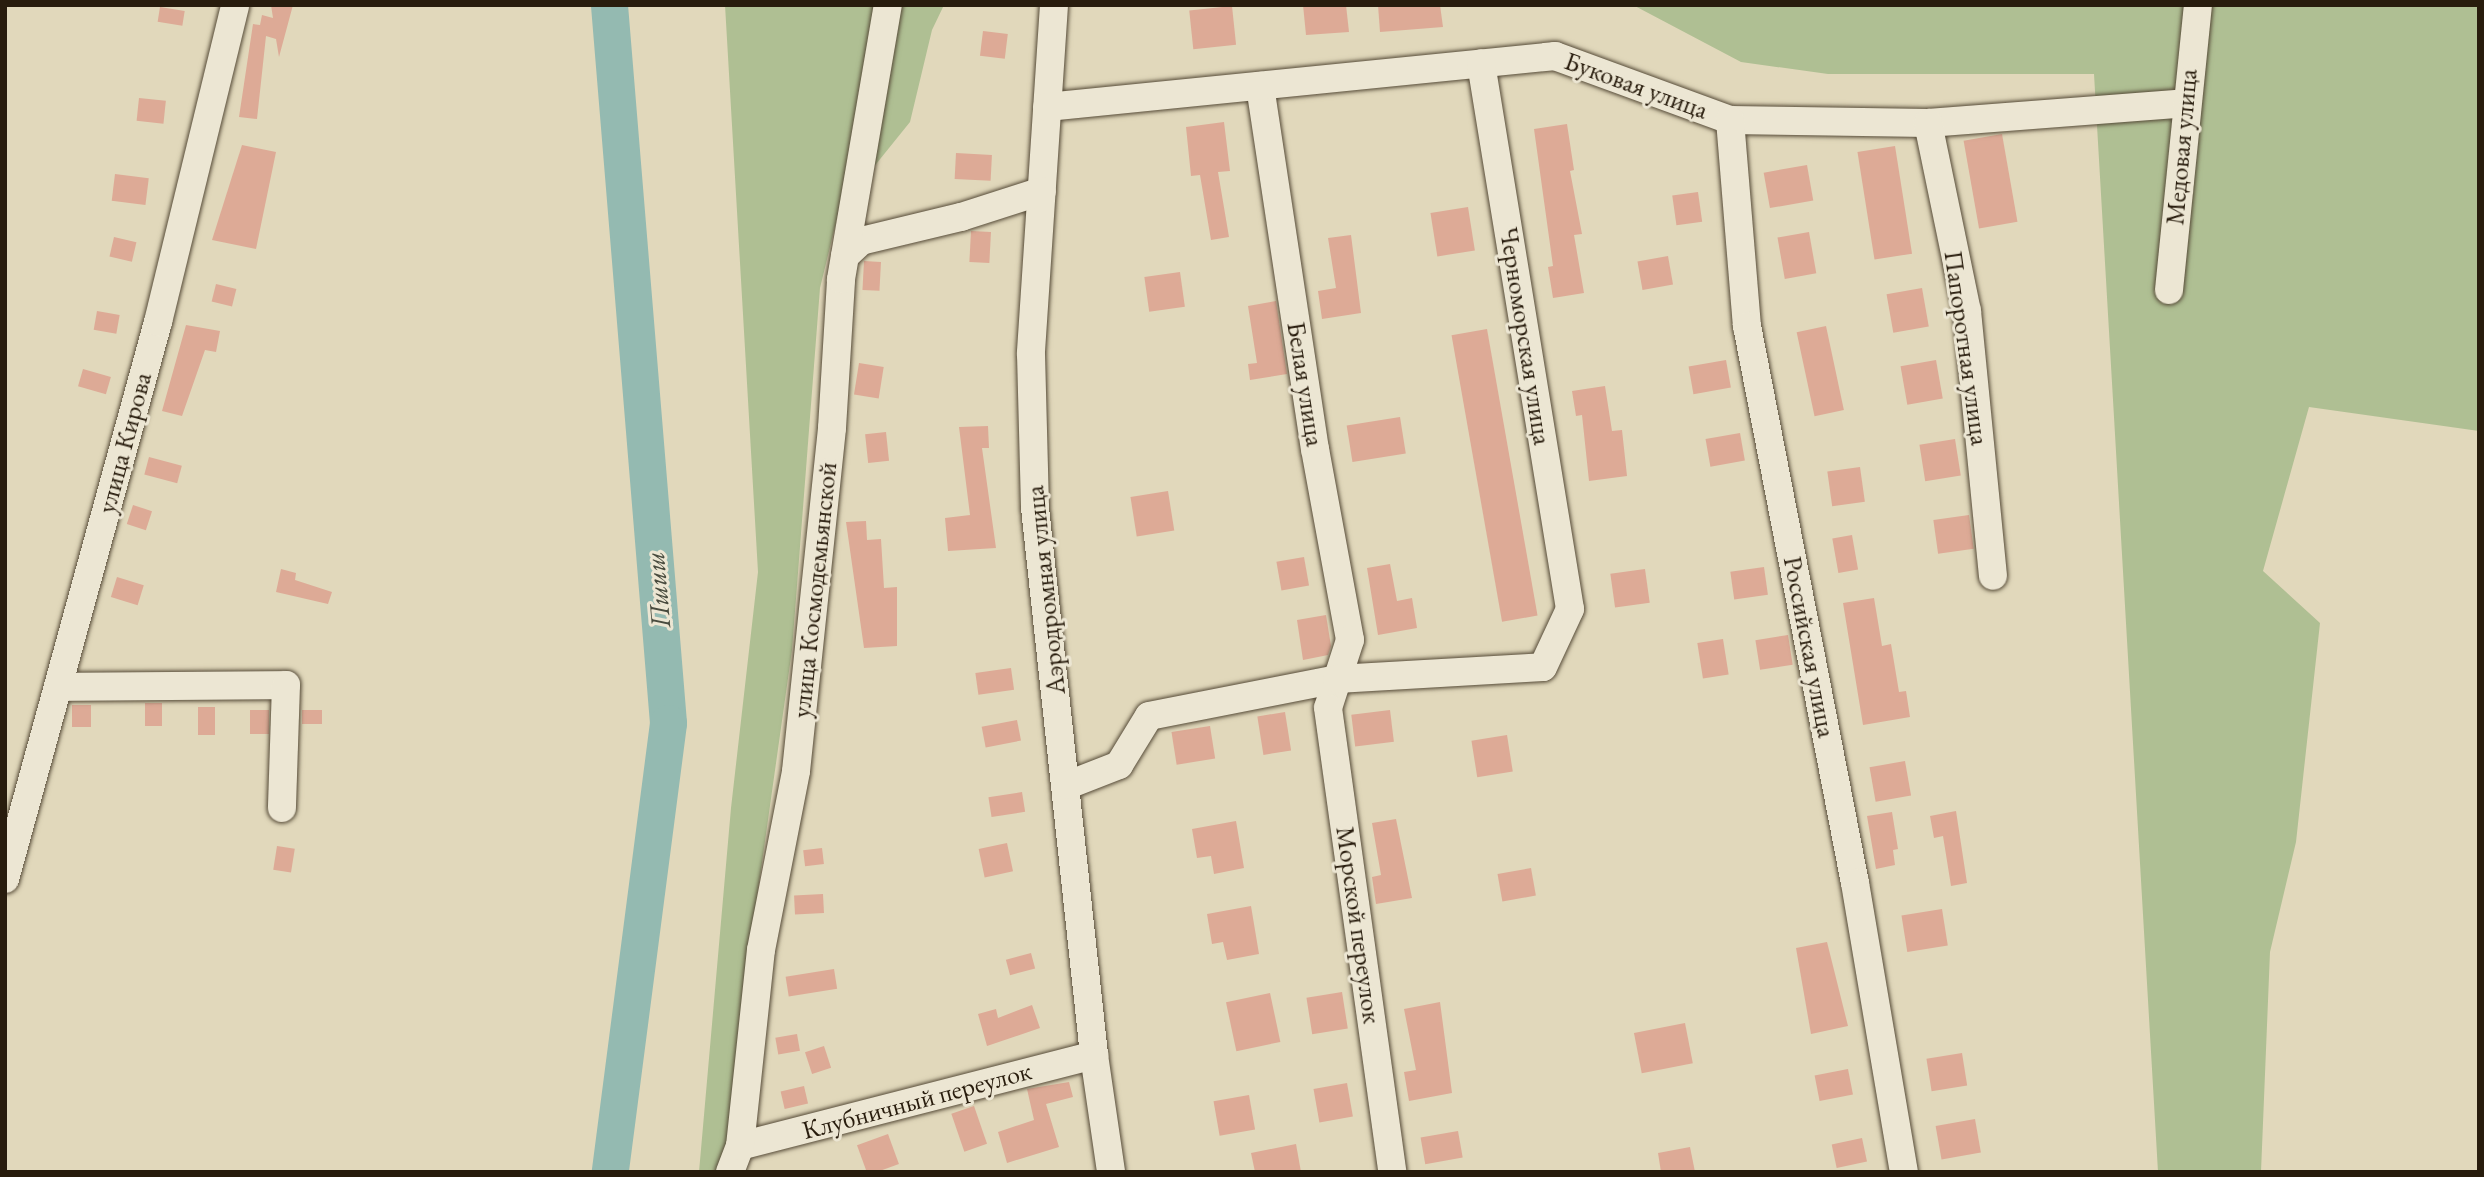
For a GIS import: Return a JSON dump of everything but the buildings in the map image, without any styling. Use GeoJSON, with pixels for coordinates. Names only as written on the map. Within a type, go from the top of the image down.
{"type":"FeatureCollection","features":[{"type":"Feature","properties":{"kind":"street","name":"улица Кирова"},"geometry":{"type":"LineString","coordinates":[[5,879],[158,322],[235,5]]}},
{"type":"Feature","properties":{"kind":"street","name":"улица Космодемьянской"},"geometry":{"type":"LineString","coordinates":[[735,1159],[761,950],[796,771],[817,584],[845,256],[888,5]]}},
{"type":"Feature","properties":{"kind":"street","name":"Аэродромная улица"},"geometry":{"type":"LineString","coordinates":[[1054,5],[1031,354],[1035,508],[1068,785],[1094,1055],[1111,1172]]}},
{"type":"Feature","properties":{"kind":"street","name":"Медовая улица"},"geometry":{"type":"LineString","coordinates":[[2169,290],[2185,103],[2197,5]]}},
{"type":"Feature","properties":{"kind":"street","name":"Буковая улица"},"geometry":{"type":"LineString","coordinates":[[1047,107],[1555,56],[1730,120],[1928,123],[2185,103]]}},
{"type":"Feature","properties":{"kind":"street","name":"Черноморская улица"},"geometry":{"type":"LineString","coordinates":[[1337,680],[1543,667],[1570,609],[1481,63]]}},
{"type":"Feature","properties":{"kind":"street","name":"Белая улица"},"geometry":{"type":"LineString","coordinates":[[1260,86],[1315,449],[1350,640],[1337,680]]}},
{"type":"Feature","properties":{"kind":"street","name":"Российская улица"},"geometry":{"type":"LineString","coordinates":[[1730,120],[1747,326],[1855,883],[1904,1172]]}},
{"type":"Feature","properties":{"kind":"street","name":"Папоротная улица"},"geometry":{"type":"LineString","coordinates":[[1928,123],[1967,312],[1993,576]]}},
{"type":"Feature","properties":{"kind":"street"},"geometry":{"type":"LineString","coordinates":[[845,256],[861,242],[961,217],[1042,191]]}},
{"type":"Feature","properties":{"kind":"street"},"geometry":{"type":"LineString","coordinates":[[1068,785],[1119,765],[1149,716],[1337,680]]}},
{"type":"Feature","properties":{"kind":"street","name":"Морской переулок"},"geometry":{"type":"LineString","coordinates":[[1337,680],[1328,708],[1392,1172]]}},
{"type":"Feature","properties":{"kind":"street"},"geometry":{"type":"LineString","coordinates":[[58,687],[286,685],[282,808]]}},
{"type":"Feature","properties":{"kind":"street","name":"Клубничный переулок"},"geometry":{"type":"LineString","coordinates":[[735,1159],[1094,1055]]}},
{"type":"Feature","properties":{"kind":"green space"},"geometry":{"type":"Polygon","coordinates":[[[725,5],[944,5],[932,30],[910,122],[839,210],[820,288],[792,650],[752,933],[730,1149],[715,1172],[699,1172],[731,808],[758,572],[725,5]]]}},
{"type":"Feature","properties":{"kind":"green space"},"geometry":{"type":"Polygon","coordinates":[[[1633,5],[2479,5],[2479,431],[2309,407],[2263,571],[2320,623],[2296,842],[2270,952],[2261,1172],[2158,1172],[2094,74],[1828,74],[1741,62],[1633,5]]]}},
{"type":"Feature","properties":{"kind":"waterway","name":"Пшиш"},"geometry":{"type":"LineString","coordinates":[[609,5],[668,723],[610,1172]]}}]}
